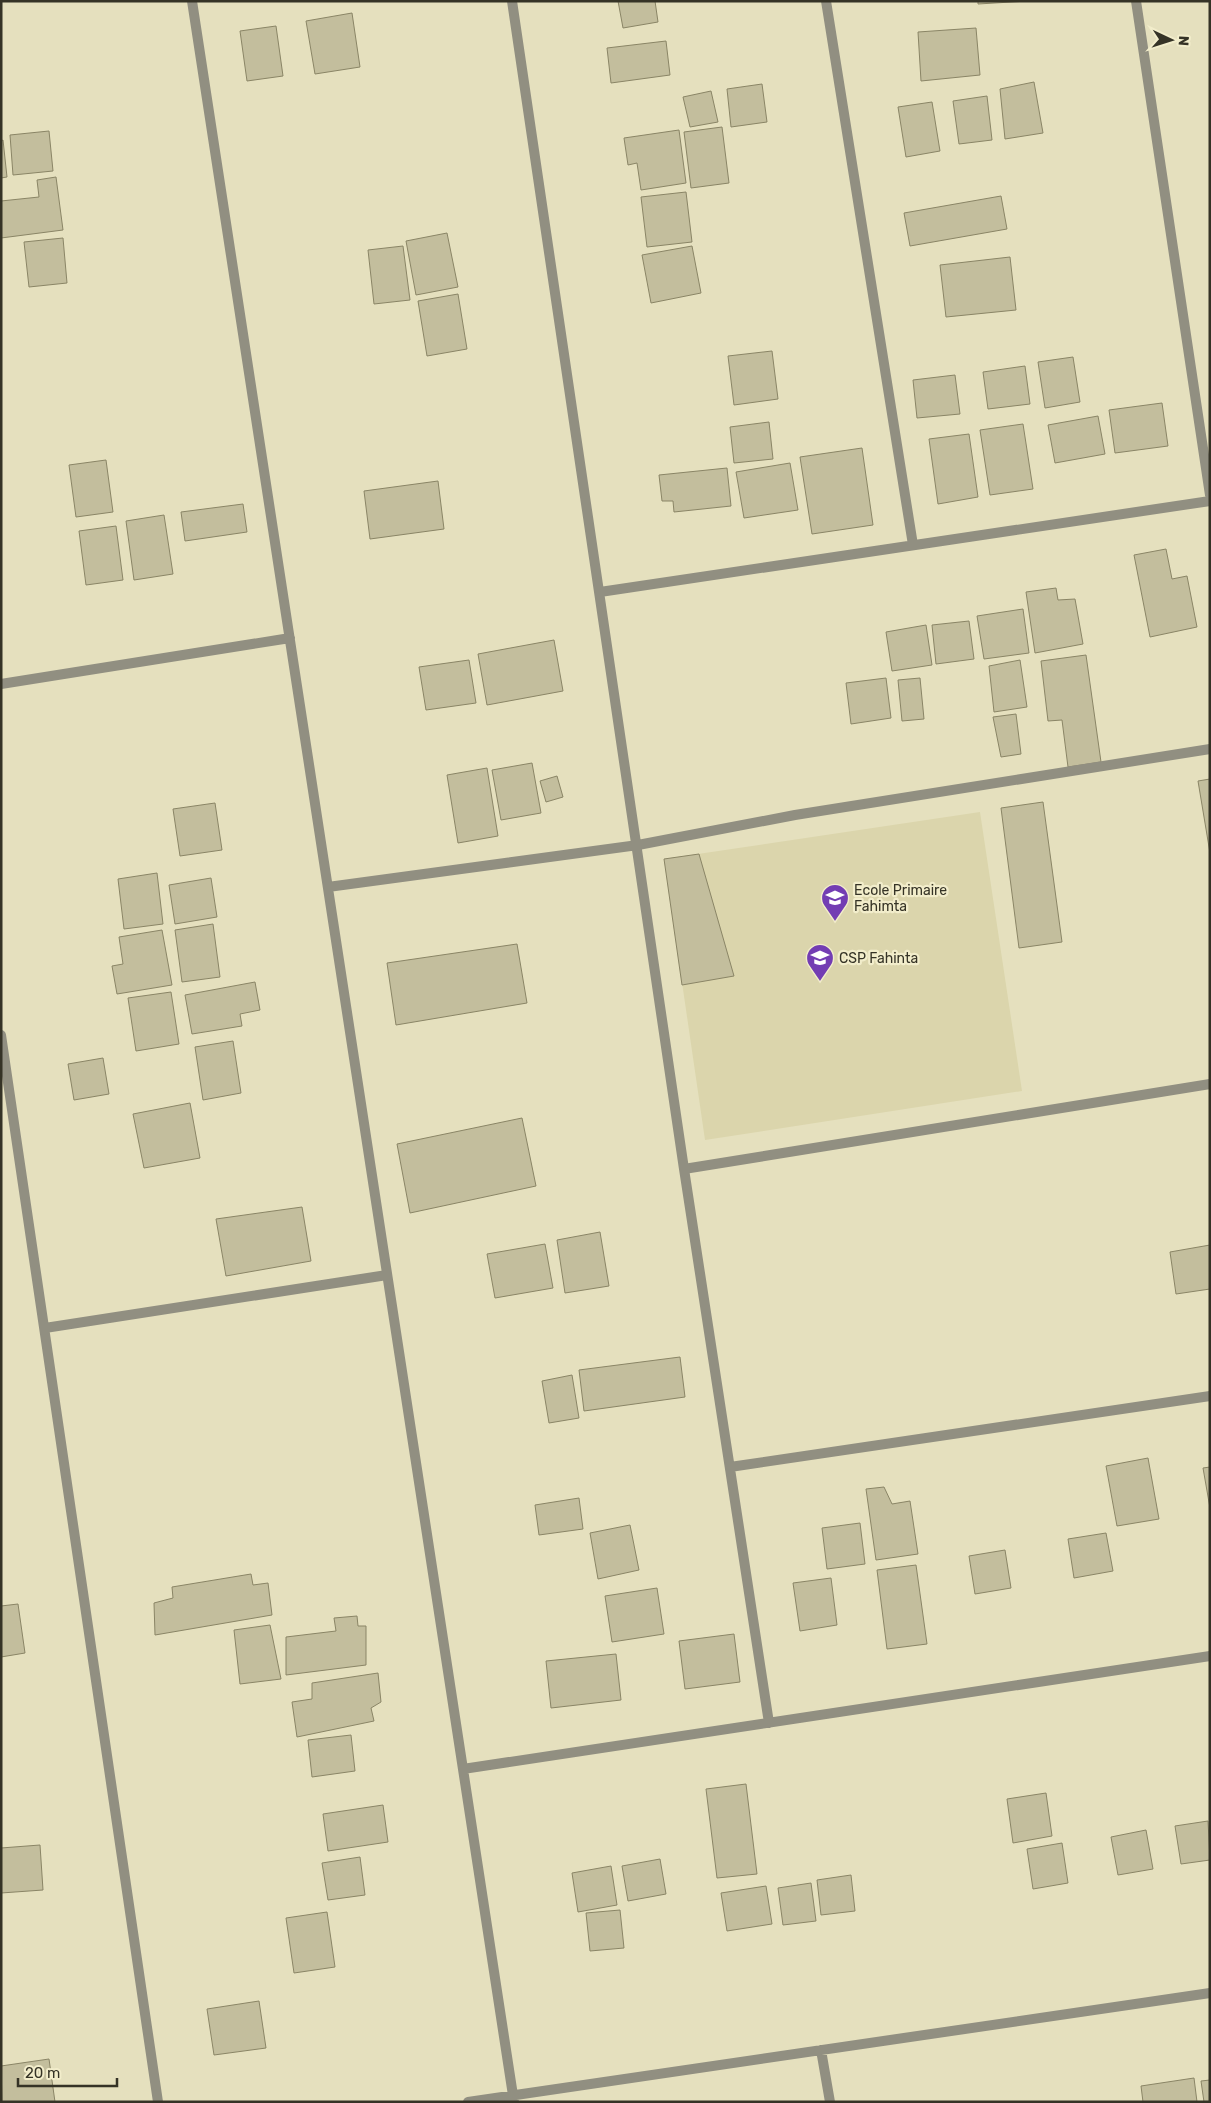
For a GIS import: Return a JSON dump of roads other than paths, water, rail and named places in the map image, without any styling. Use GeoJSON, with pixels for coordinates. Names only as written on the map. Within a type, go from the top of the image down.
{"type":"FeatureCollection","features":[{"type":"Feature","properties":{"kind":"street"},"geometry":{"type":"LineString","coordinates":[[192,1],[514,2098]]}},
{"type":"Feature","properties":{"kind":"street"},"geometry":{"type":"LineString","coordinates":[[512,1],[638,845],[684,1169],[769,1723]]}},
{"type":"Feature","properties":{"kind":"street"},"geometry":{"type":"LineString","coordinates":[[826,1],[913,545]]}},
{"type":"Feature","properties":{"kind":"street"},"geometry":{"type":"LineString","coordinates":[[1136,1],[1210,496]]}},
{"type":"Feature","properties":{"kind":"street"},"geometry":{"type":"LineString","coordinates":[[600,592],[1210,501]]}},
{"type":"Feature","properties":{"kind":"street"},"geometry":{"type":"LineString","coordinates":[[1,684],[290,638]]}},
{"type":"Feature","properties":{"kind":"street"},"geometry":{"type":"LineString","coordinates":[[328,886],[638,845],[795,816],[1210,749]]}},
{"type":"Feature","properties":{"kind":"street"},"geometry":{"type":"LineString","coordinates":[[1,1035],[158,2102]]}},
{"type":"Feature","properties":{"kind":"street"},"geometry":{"type":"LineString","coordinates":[[684,1169],[1210,1084]]}},
{"type":"Feature","properties":{"kind":"street"},"geometry":{"type":"LineString","coordinates":[[45,1328],[387,1276]]}},
{"type":"Feature","properties":{"kind":"street"},"geometry":{"type":"LineString","coordinates":[[730,1467],[1210,1396]]}},
{"type":"Feature","properties":{"kind":"street"},"geometry":{"type":"LineString","coordinates":[[463,1769],[1210,1656]]}},
{"type":"Feature","properties":{"kind":"street"},"geometry":{"type":"LineString","coordinates":[[468,2102],[514,2098],[822,2050],[1210,1993]]}},
{"type":"Feature","properties":{"kind":"street"},"geometry":{"type":"LineString","coordinates":[[822,2050],[830,2102]]}},
{"type":"Feature","properties":{"kind":"place","name":"Ecole Primaire Fahimta"},"geometry":{"type":"Point","coordinates":[835,922]}},
{"type":"Feature","properties":{"kind":"place","name":"CSP Fahinta"},"geometry":{"type":"Point","coordinates":[820,982]}}]}
